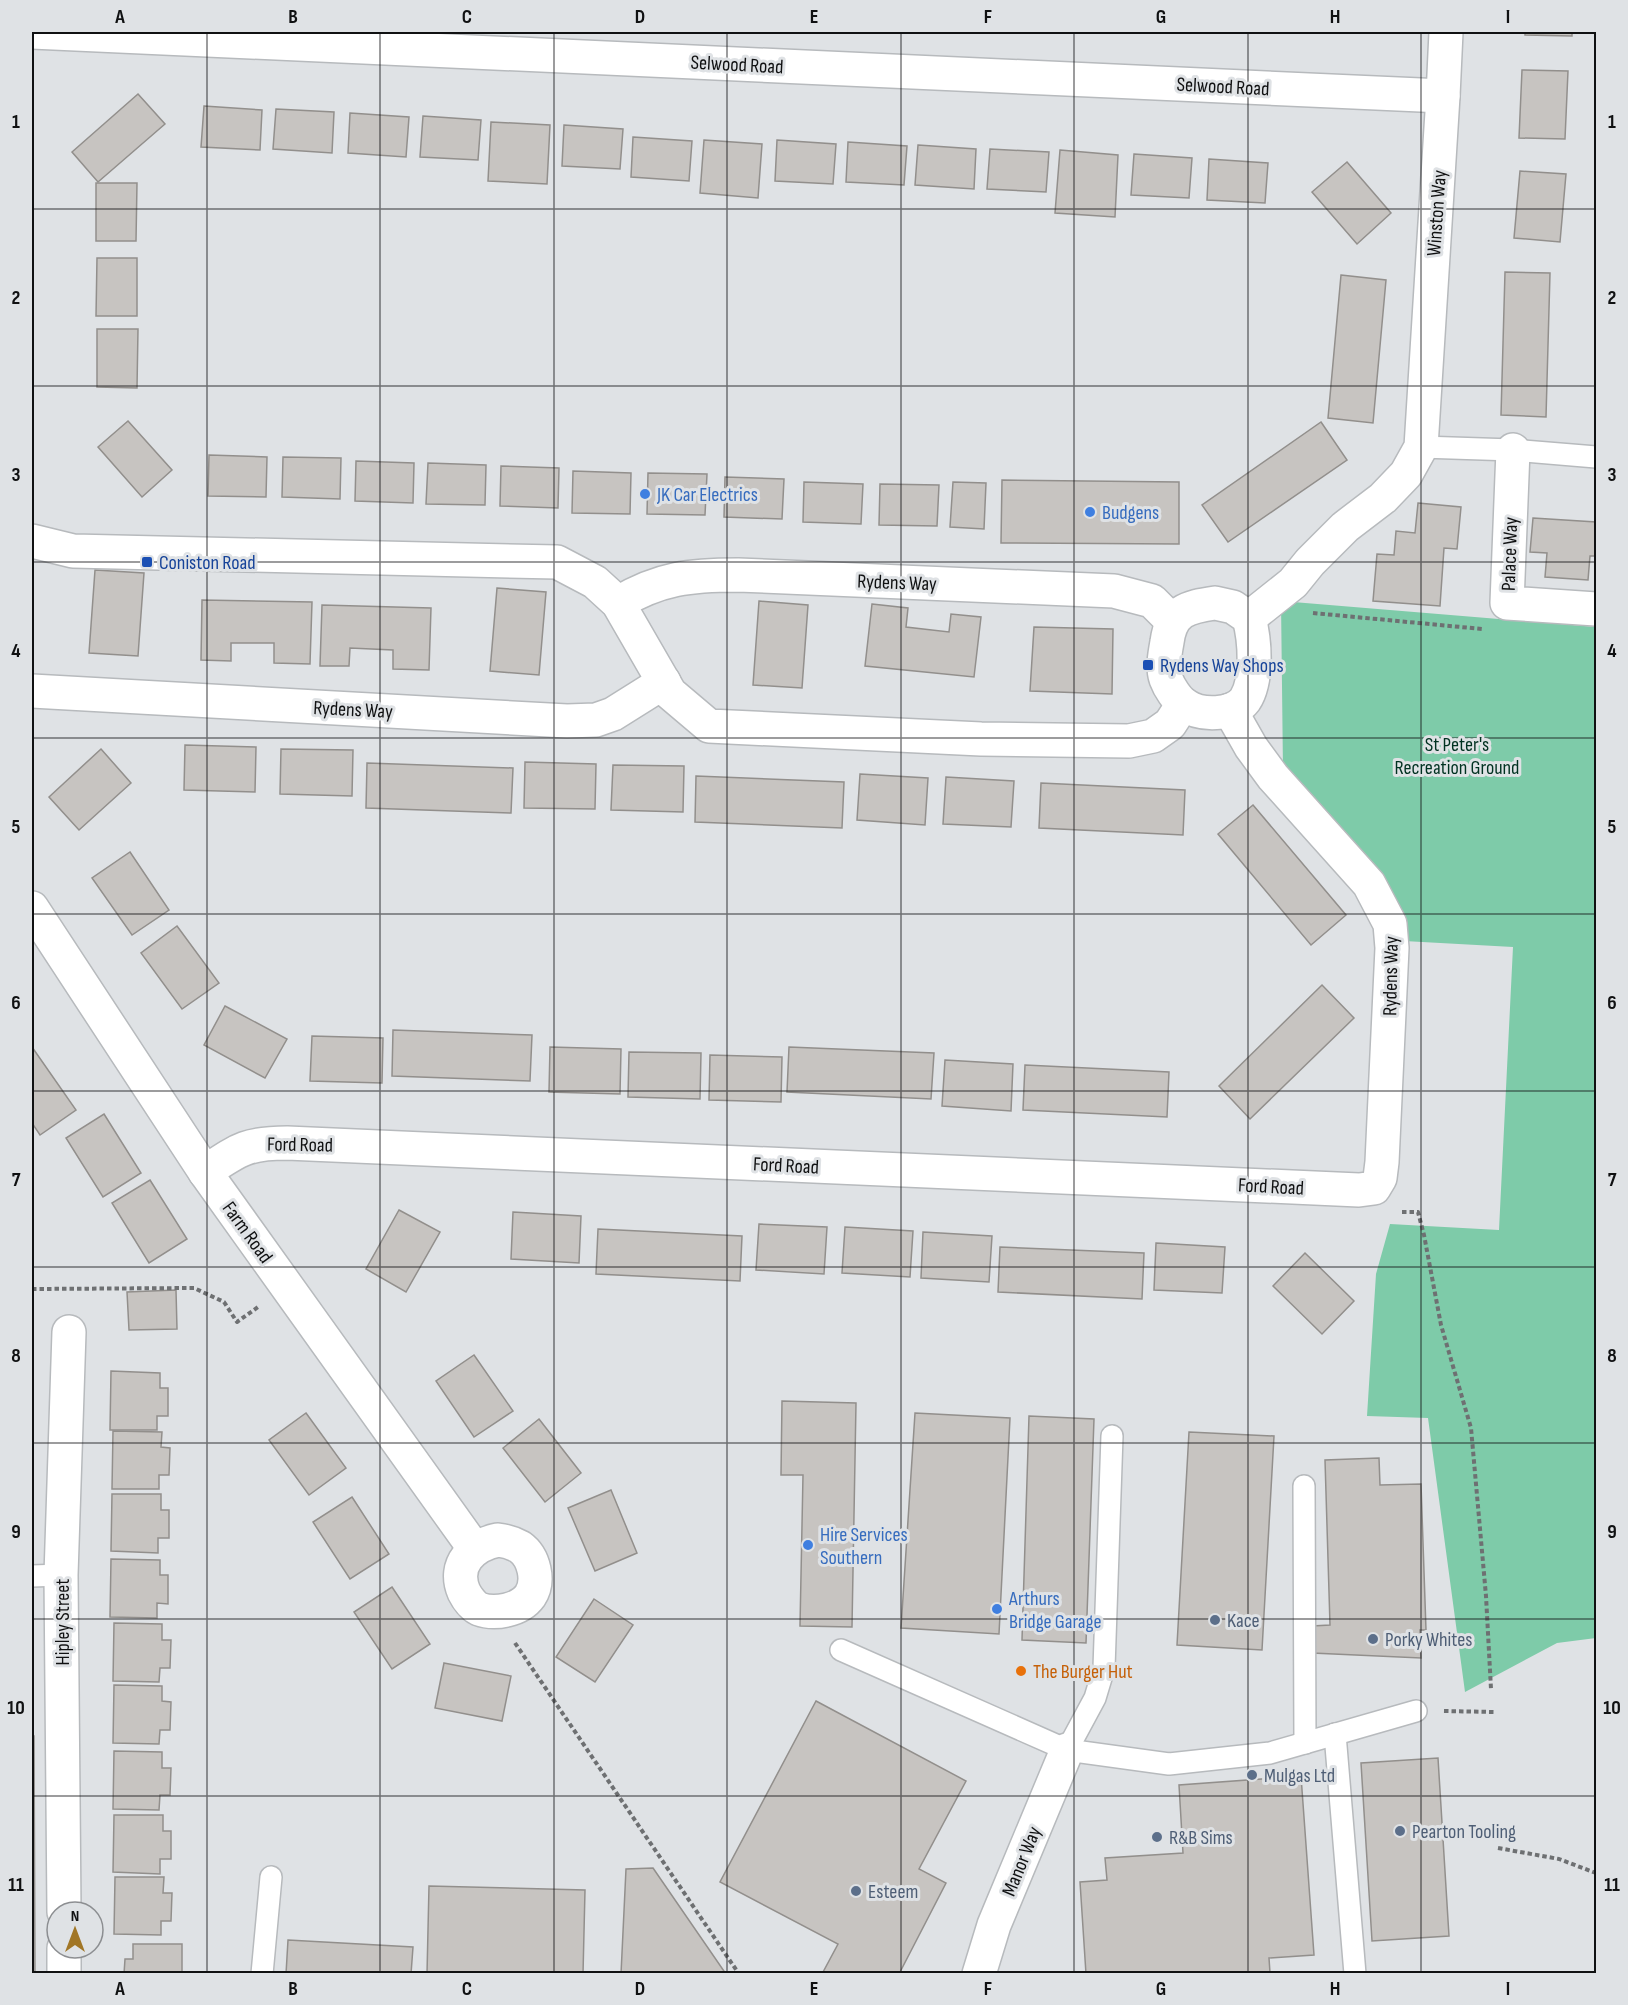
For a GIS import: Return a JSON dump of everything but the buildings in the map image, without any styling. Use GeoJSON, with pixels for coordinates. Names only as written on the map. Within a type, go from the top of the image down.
{"type":"FeatureCollection","features":[{"type":"Feature","properties":{"kind":"street","name":"Selwood Road"},"geometry":{"type":"LineString","coordinates":[[32,32],[1443,96]]}},
{"type":"Feature","properties":{"kind":"street","name":"Winston Way"},"geometry":{"type":"LineString","coordinates":[[1421,447],[1446,32]]}},
{"type":"Feature","properties":{"kind":"street"},"geometry":{"type":"LineString","coordinates":[[1250,618],[1293,583],[1310,562],[1345,527],[1383,498],[1406,474],[1421,447]]}},
{"type":"Feature","properties":{"kind":"street","name":"Palace Way"},"geometry":{"type":"LineString","coordinates":[[1513,450],[1507,603],[1596,609]]}},
{"type":"Feature","properties":{"kind":"street"},"geometry":{"type":"LineString","coordinates":[[32,541],[73,551],[557,562],[595,582],[618,603],[670,693],[709,726],[981,739],[1137,739],[1153,736],[1170,724],[1183,704]]}},
{"type":"Feature","properties":{"kind":"street","name":"Rydens Way"},"geometry":{"type":"LineString","coordinates":[[618,603],[640,590],[668,580],[702,575],[738,575],[1114,591],[1152,601],[1172,621]]}},
{"type":"Feature","properties":{"kind":"street"},"geometry":{"type":"LineString","coordinates":[[1215,603],[1233,607],[1250,618],[1253,631],[1254,667],[1251,686],[1244,701],[1230,710],[1211,713],[1192,709],[1183,704],[1165,677],[1165,657],[1172,621],[1196,606],[1215,603]]}},
{"type":"Feature","properties":{"kind":"street","name":"Rydens Way"},"geometry":{"type":"LineString","coordinates":[[32,691],[567,721],[596,720],[613,714],[664,682]]}},
{"type":"Feature","properties":{"kind":"street","name":"Rydens Way"},"geometry":{"type":"LineString","coordinates":[[1230,710],[1251,747],[1273,777],[1369,884],[1390,924],[1392,948],[1382,1162],[1380,1178],[1374,1188]]}},
{"type":"Feature","properties":{"kind":"street","name":"Farm Road"},"geometry":{"type":"LineString","coordinates":[[32,908],[205,1172],[474,1548]]}},
{"type":"Feature","properties":{"kind":"street","name":"Ford Road"},"geometry":{"type":"LineString","coordinates":[[205,1172],[239,1149],[259,1143],[286,1143],[1347,1190],[1374,1188]]}},
{"type":"Feature","properties":{"kind":"street","name":"Hipley Street"},"geometry":{"type":"LineString","coordinates":[[63,1900],[46,1575],[69,1332]]}},
{"type":"Feature","properties":{"kind":"street","name":"Manor Way"},"geometry":{"type":"LineString","coordinates":[[979,1974],[994,1925],[1067,1750]]}},
{"type":"Feature","properties":{"kind":"lane"},"geometry":{"type":"LineString","coordinates":[[1421,447],[1513,450],[1596,457]]}},
{"type":"Feature","properties":{"kind":"lane"},"geometry":{"type":"LineString","coordinates":[[1067,1750],[1095,1698],[1104,1668],[1112,1436]]}},
{"type":"Feature","properties":{"kind":"lane"},"geometry":{"type":"LineString","coordinates":[[1304,1486],[1305,1743]]}},
{"type":"Feature","properties":{"kind":"lane"},"geometry":{"type":"LineString","coordinates":[[841,1650],[1067,1750],[1169,1764],[1270,1753],[1416,1711]]}},
{"type":"Feature","properties":{"kind":"lane"},"geometry":{"type":"LineString","coordinates":[[1335,1734],[1354,1974]]}},
{"type":"Feature","properties":{"kind":"lane"},"geometry":{"type":"LineString","coordinates":[[262,1974],[271,1877]]}},
{"type":"Feature","properties":{"kind":"path"},"geometry":{"type":"LineString","coordinates":[[1305,612],[1492,630]]}},
{"type":"Feature","properties":{"kind":"path"},"geometry":{"type":"LineString","coordinates":[[1374,1188],[1386,1212],[1418,1212],[1441,1325],[1472,1428],[1491,1689]]}},
{"type":"Feature","properties":{"kind":"path"},"geometry":{"type":"LineString","coordinates":[[32,1289],[194,1288],[225,1302],[237,1322],[263,1304]]}},
{"type":"Feature","properties":{"kind":"path"},"geometry":{"type":"LineString","coordinates":[[513,1640],[739,1974]]}},
{"type":"Feature","properties":{"kind":"path"},"geometry":{"type":"LineString","coordinates":[[1416,1711],[1495,1712]]}},
{"type":"Feature","properties":{"kind":"path"},"geometry":{"type":"LineString","coordinates":[[1498,1848],[1559,1859],[1596,1873]]}},
{"type":"Feature","properties":{"kind":"green space","name":"St Peter's Recreation Ground"},"geometry":{"type":"Polygon","coordinates":[[[1281,601],[1596,627],[1596,1638],[1557,1643],[1465,1692],[1428,1418],[1367,1416],[1376,1274],[1390,1224],[1499,1230],[1513,947],[1404,941],[1283,770],[1281,601]]]}},
{"type":"Feature","properties":{"kind":"place","name":"JK Car Electrics"},"geometry":{"type":"Point","coordinates":[645,494]}},
{"type":"Feature","properties":{"kind":"place","name":"Budgens"},"geometry":{"type":"Point","coordinates":[1090,512]}},
{"type":"Feature","properties":{"kind":"place","name":"Coniston Road"},"geometry":{"type":"Point","coordinates":[147,562]}},
{"type":"Feature","properties":{"kind":"place","name":"Rydens Way Shops"},"geometry":{"type":"Point","coordinates":[1148,665]}},
{"type":"Feature","properties":{"kind":"place","name":"Hire Services Southern"},"geometry":{"type":"Point","coordinates":[808,1545]}},
{"type":"Feature","properties":{"kind":"place","name":"Arthurs Bridge Garage"},"geometry":{"type":"Point","coordinates":[997,1609]}},
{"type":"Feature","properties":{"kind":"place","name":"Kace"},"geometry":{"type":"Point","coordinates":[1215,1620]}},
{"type":"Feature","properties":{"kind":"place","name":"Porky Whites"},"geometry":{"type":"Point","coordinates":[1373,1639]}},
{"type":"Feature","properties":{"kind":"place","name":"The Burger Hut"},"geometry":{"type":"Point","coordinates":[1021,1671]}},
{"type":"Feature","properties":{"kind":"place","name":"Mulgas Ltd"},"geometry":{"type":"Point","coordinates":[1252,1775]}},
{"type":"Feature","properties":{"kind":"place","name":"Pearton Tooling"},"geometry":{"type":"Point","coordinates":[1400,1831]}},
{"type":"Feature","properties":{"kind":"place","name":"R&B Sims"},"geometry":{"type":"Point","coordinates":[1157,1837]}},
{"type":"Feature","properties":{"kind":"place","name":"Esteem"},"geometry":{"type":"Point","coordinates":[856,1891]}}]}
